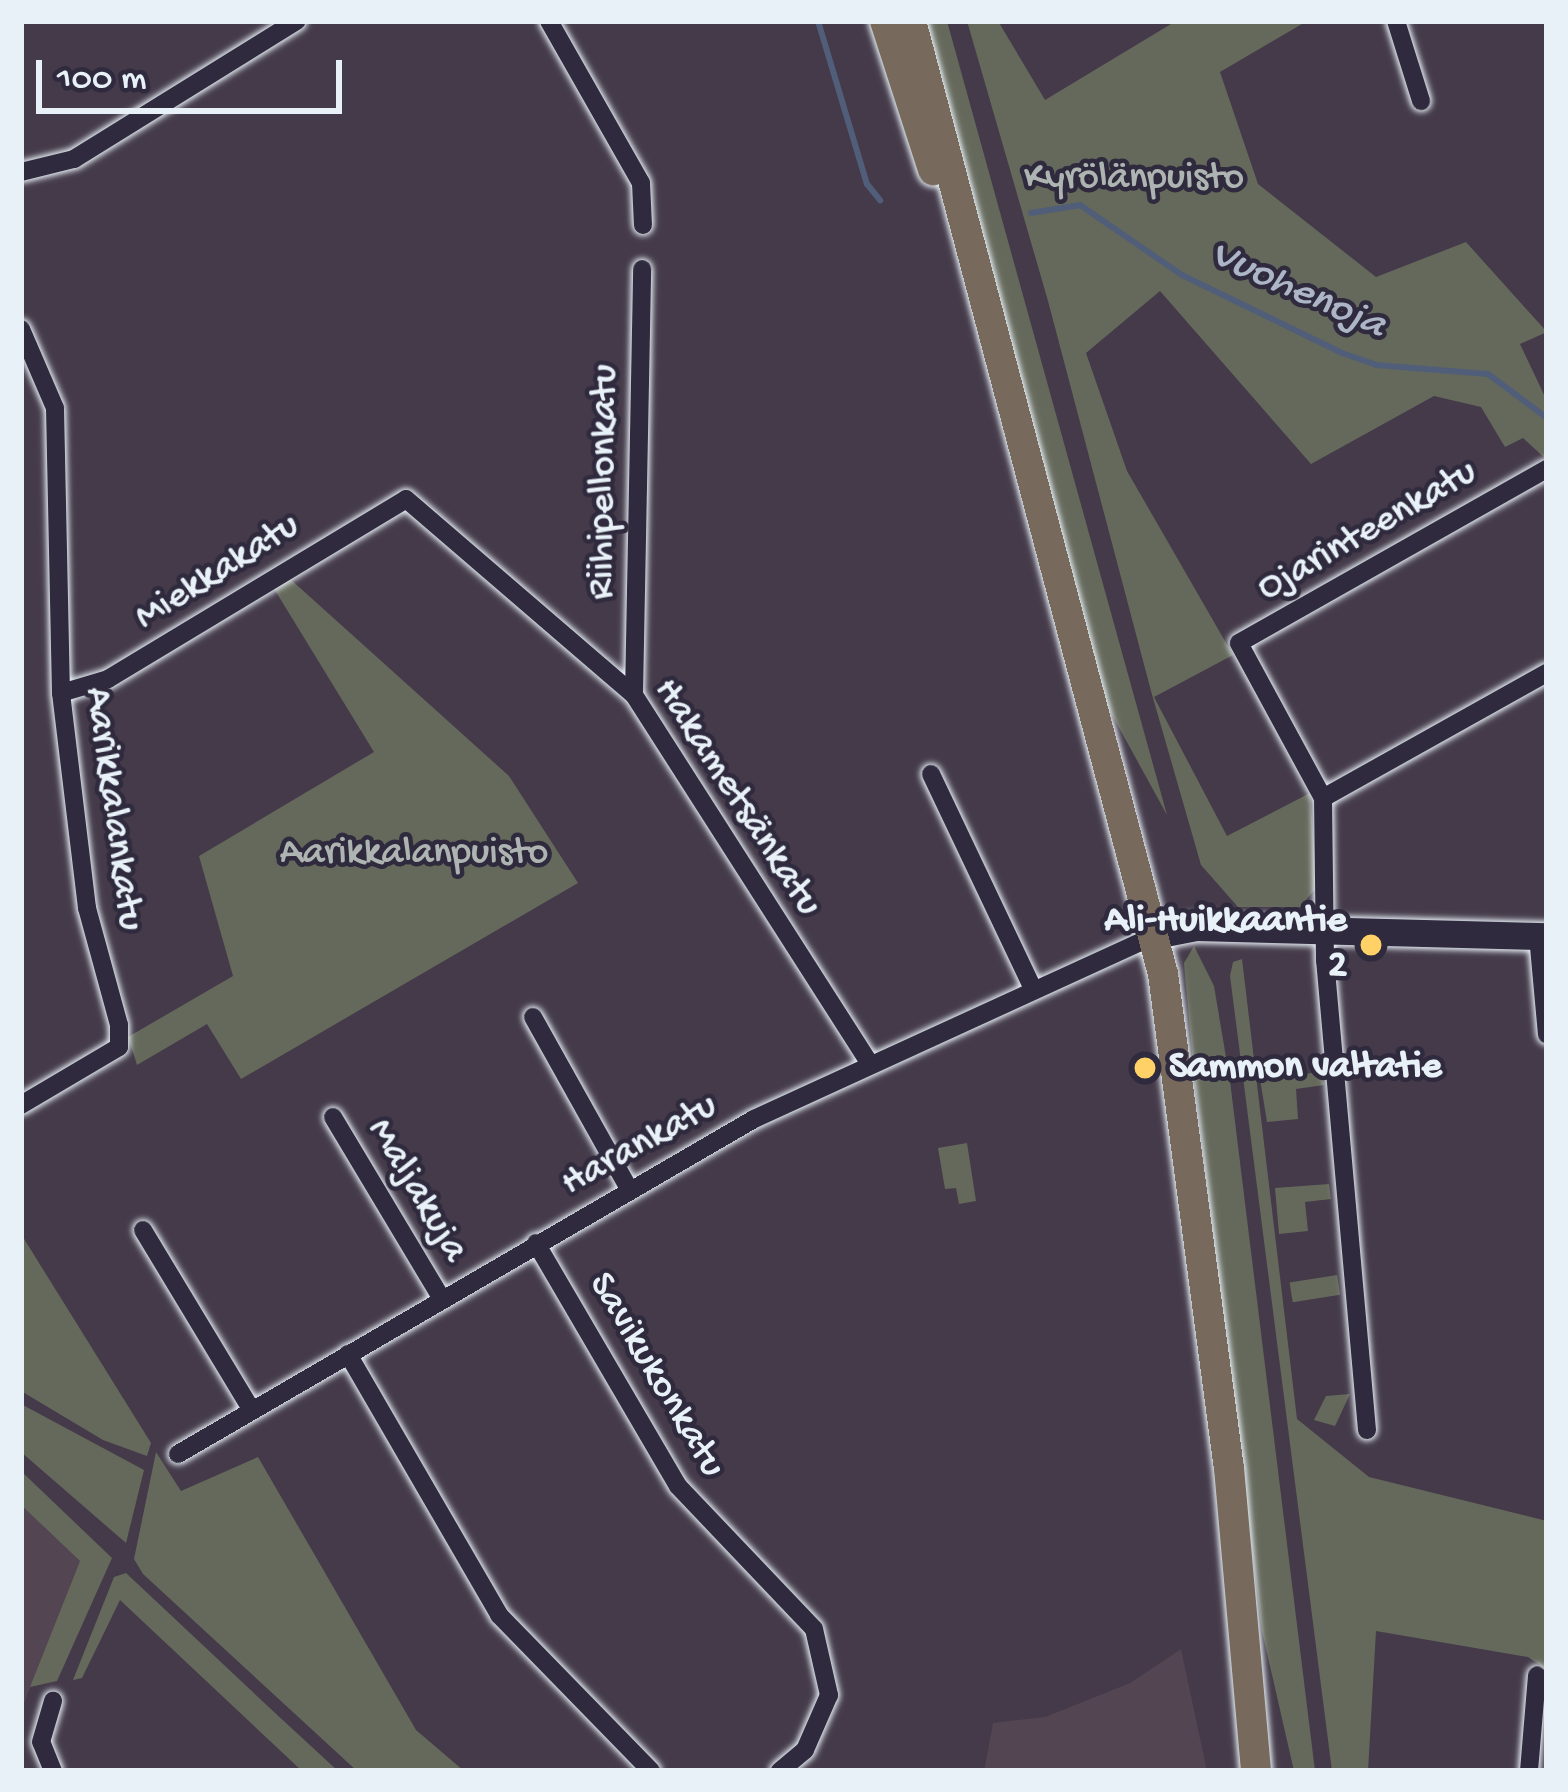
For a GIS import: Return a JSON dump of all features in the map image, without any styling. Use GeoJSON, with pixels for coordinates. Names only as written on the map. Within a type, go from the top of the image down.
{"type":"FeatureCollection","features":[{"type":"Feature","properties":{"kind":"main road"},"geometry":{"type":"LineString","coordinates":[[885,21],[912,118],[963,242]]}},
{"type":"Feature","properties":{"kind":"main road"},"geometry":{"type":"LineString","coordinates":[[910,21],[963,242],[1155,935],[1229,1468],[1256,1771]]}},
{"type":"Feature","properties":{"kind":"street"},"geometry":{"type":"LineString","coordinates":[[21,172],[74,159],[296,21]]}},
{"type":"Feature","properties":{"kind":"street"},"geometry":{"type":"LineString","coordinates":[[549,21],[641,183],[644,225]]}},
{"type":"Feature","properties":{"kind":"street"},"geometry":{"type":"LineString","coordinates":[[1396,21],[1421,101]]}},
{"type":"Feature","properties":{"kind":"street","name":"Riihipellonkatu"},"geometry":{"type":"LineString","coordinates":[[634,695],[642,269]]}},
{"type":"Feature","properties":{"kind":"street","name":"Aarikkalankatu"},"geometry":{"type":"LineString","coordinates":[[21,328],[55,408],[61,693],[87,908],[119,1047],[21,1105]]}},
{"type":"Feature","properties":{"kind":"street","name":"Ojarinteenkatu"},"geometry":{"type":"LineString","coordinates":[[1367,1430],[1324,931],[1323,798],[1239,643],[1547,469]]}},
{"type":"Feature","properties":{"kind":"street","name":"Hakametsänkatu"},"geometry":{"type":"LineString","coordinates":[[406,499],[634,695],[871,1065]]}},
{"type":"Feature","properties":{"kind":"street","name":"Miekkakatu"},"geometry":{"type":"LineString","coordinates":[[61,693],[108,679],[406,499]]}},
{"type":"Feature","properties":{"kind":"street"},"geometry":{"type":"LineString","coordinates":[[1323,798],[1547,673]]}},
{"type":"Feature","properties":{"kind":"street"},"geometry":{"type":"LineString","coordinates":[[931,774],[1034,989]]}},
{"type":"Feature","properties":{"kind":"street"},"geometry":{"type":"LineString","coordinates":[[1155,935],[1196,927],[1543,936],[1547,1035]]}},
{"type":"Feature","properties":{"kind":"street","name":"Harankatu"},"geometry":{"type":"LineString","coordinates":[[178,1454],[629,1189],[871,1065],[1155,935]]}},
{"type":"Feature","properties":{"kind":"street"},"geometry":{"type":"LineString","coordinates":[[533,1017],[629,1189]]}},
{"type":"Feature","properties":{"kind":"street","name":"Maljakuja"},"geometry":{"type":"LineString","coordinates":[[333,1117],[442,1299]]}},
{"type":"Feature","properties":{"kind":"street"},"geometry":{"type":"LineString","coordinates":[[143,1230],[251,1409]]}},
{"type":"Feature","properties":{"kind":"street","name":"Savikukonkatu"},"geometry":{"type":"LineString","coordinates":[[536,1243],[678,1486],[814,1630],[829,1695],[805,1750],[780,1771]]}},
{"type":"Feature","properties":{"kind":"street"},"geometry":{"type":"LineString","coordinates":[[348,1354],[499,1616],[534,1660],[651,1771]]}},
{"type":"Feature","properties":{"kind":"street"},"geometry":{"type":"LineString","coordinates":[[1529,1771],[1537,1675]]}},
{"type":"Feature","properties":{"kind":"street"},"geometry":{"type":"LineString","coordinates":[[53,1701],[40,1742],[53,1771]]}},
{"type":"Feature","properties":{"kind":"shaded area"},"geometry":{"type":"Polygon","coordinates":[[[21,1505],[80,1561],[21,1711],[21,1505]]]}},
{"type":"Feature","properties":{"kind":"shaded area"},"geometry":{"type":"Polygon","coordinates":[[[1181,1649],[1207,1771],[984,1771],[993,1723],[1045,1717],[1130,1683],[1181,1649]]]}},
{"type":"Feature","properties":{"kind":"green space"},"geometry":{"type":"Polygon","coordinates":[[[922,21],[947,21],[1167,815],[1105,702],[922,21]]]}},
{"type":"Feature","properties":{"kind":"green space","name":"Kyrölänpuisto"},"geometry":{"type":"Polygon","coordinates":[[[967,21],[998,21],[1045,100],[1176,21],[1307,21],[1220,72],[1258,184],[1376,277],[1466,242],[1547,332],[1520,344],[1547,401],[1547,460],[1523,438],[1505,447],[1481,407],[1434,396],[1311,464],[1160,291],[1086,353],[1127,471],[1233,655],[1154,697],[1227,836],[1310,793],[1317,887],[1300,907],[1238,907],[1201,865],[1151,691],[1048,301],[967,21]]]}},
{"type":"Feature","properties":{"kind":"green space","name":"Aarikkalanpuisto"},"geometry":{"type":"Polygon","coordinates":[[[289,578],[509,776],[578,883],[241,1079],[207,1024],[137,1065],[128,1037],[233,976],[199,856],[374,752],[273,587],[289,578]]]}},
{"type":"Feature","properties":{"kind":"green space"},"geometry":{"type":"Polygon","coordinates":[[[1194,946],[1214,986],[1230,1081],[1315,1771],[1294,1771],[1262,1631],[1195,1086],[1184,963],[1194,946]]]}},
{"type":"Feature","properties":{"kind":"green space"},"geometry":{"type":"Polygon","coordinates":[[[1242,959],[1297,1419],[1369,1477],[1547,1521],[1547,1670],[1528,1657],[1376,1631],[1368,1771],[1332,1771],[1230,976],[1233,962],[1242,959]]]}},
{"type":"Feature","properties":{"kind":"green space"},"geometry":{"type":"Polygon","coordinates":[[[1321,1072],[1324,1085],[1296,1089],[1298,1119],[1267,1122],[1260,1079],[1321,1072]]]}},
{"type":"Feature","properties":{"kind":"green space"},"geometry":{"type":"Polygon","coordinates":[[[967,1143],[976,1201],[959,1204],[956,1188],[945,1189],[938,1148],[967,1143]]]}},
{"type":"Feature","properties":{"kind":"green space"},"geometry":{"type":"Polygon","coordinates":[[[1329,1184],[1331,1199],[1305,1202],[1308,1231],[1279,1234],[1275,1188],[1329,1184]]]}},
{"type":"Feature","properties":{"kind":"green space"},"geometry":{"type":"Polygon","coordinates":[[[21,1234],[151,1443],[147,1456],[103,1440],[21,1391],[21,1234]]]}},
{"type":"Feature","properties":{"kind":"green space"},"geometry":{"type":"Polygon","coordinates":[[[1337,1275],[1340,1295],[1293,1302],[1290,1283],[1337,1275]]]}},
{"type":"Feature","properties":{"kind":"green space"},"geometry":{"type":"Polygon","coordinates":[[[1350,1394],[1335,1426],[1314,1420],[1326,1396],[1350,1394]]]}},
{"type":"Feature","properties":{"kind":"green space"},"geometry":{"type":"Polygon","coordinates":[[[21,1404],[144,1470],[126,1543],[21,1452],[21,1404]]]}},
{"type":"Feature","properties":{"kind":"green space"},"geometry":{"type":"Polygon","coordinates":[[[156,1452],[181,1491],[258,1457],[416,1730],[464,1771],[357,1771],[143,1574],[134,1559],[156,1452]]]}},
{"type":"Feature","properties":{"kind":"green space"},"geometry":{"type":"Polygon","coordinates":[[[21,1471],[112,1558],[57,1681],[30,1687],[80,1561],[21,1505],[21,1471]]]}},
{"type":"Feature","properties":{"kind":"green space"},"geometry":{"type":"Polygon","coordinates":[[[126,1573],[338,1771],[302,1771],[120,1600],[82,1678],[73,1680],[114,1577],[126,1573]]]}},
{"type":"Feature","properties":{"kind":"waterway","name":"Vuohenoja"},"geometry":{"type":"LineString","coordinates":[[818,21],[867,184],[880,200]]}},
{"type":"Feature","properties":{"kind":"waterway","name":"Vuohenoja"},"geometry":{"type":"LineString","coordinates":[[1031,213],[1080,205],[1182,275],[1342,353],[1376,365],[1488,374],[1547,418]]}},
{"type":"Feature","properties":{"kind":"place","name":"Ali-Huikkaantie 2"},"geometry":{"type":"Point","coordinates":[1371,945]}},
{"type":"Feature","properties":{"kind":"place","name":"Sammon valtatie"},"geometry":{"type":"Point","coordinates":[1145,1068]}}]}
